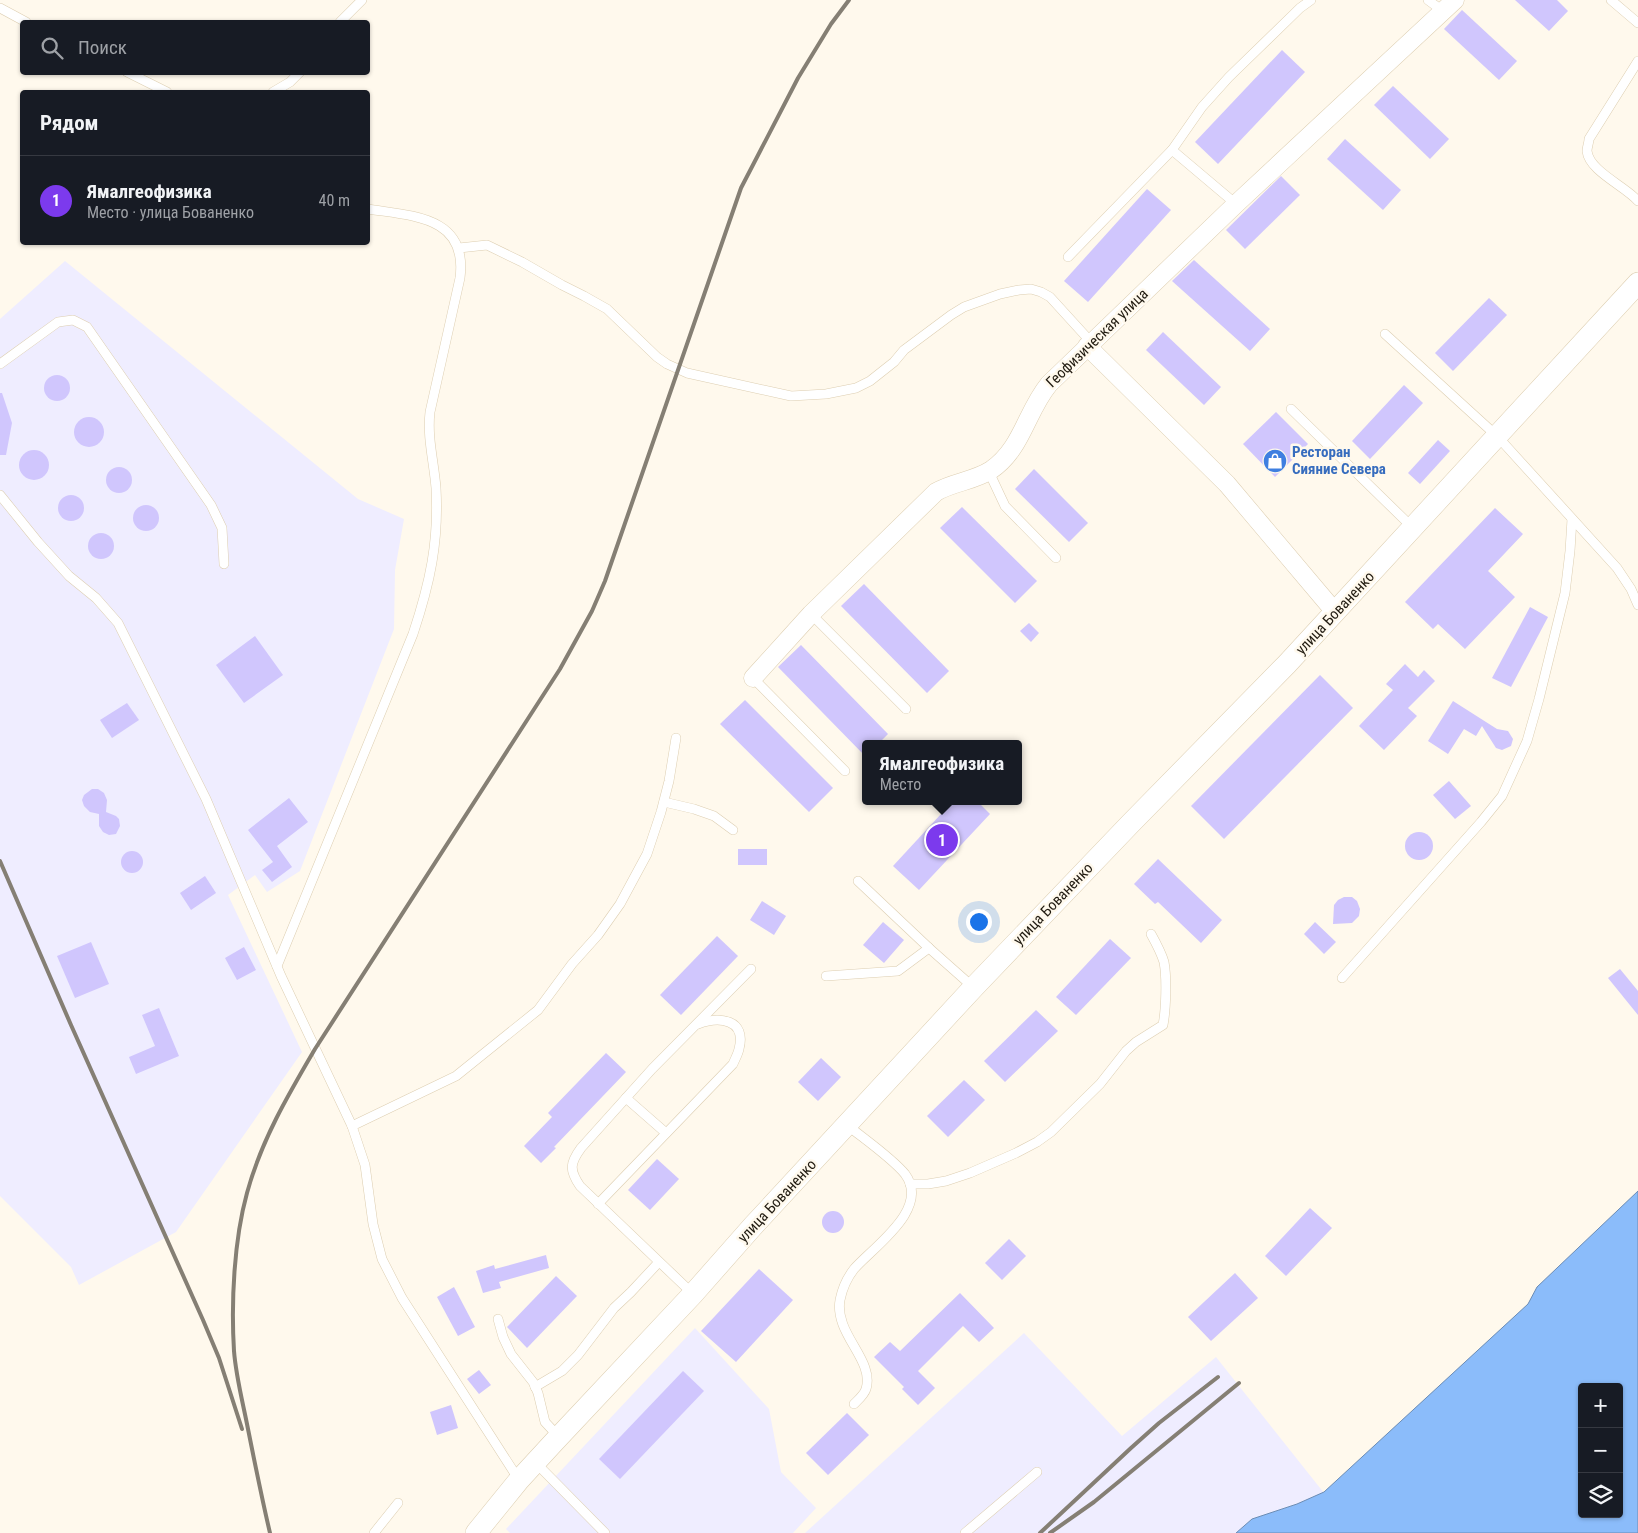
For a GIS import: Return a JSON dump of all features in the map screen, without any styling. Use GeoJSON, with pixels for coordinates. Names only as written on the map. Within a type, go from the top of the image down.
{"type":"FeatureCollection","features":[{"type":"Feature","properties":{"kind":"street","name":"Геофизическая улица"},"geometry":{"type":"LineString","coordinates":[[753,678],[811,614],[936,492],[947,486],[989,472],[1002,462],[1012,451],[1040,395],[1089,344],[1449,6]]}},
{"type":"Feature","properties":{"kind":"street","name":"улица Бованенко"},"geometry":{"type":"LineString","coordinates":[[476,1533],[519,1480],[974,988],[1131,823],[1287,664],[1638,283]]}},
{"type":"Feature","properties":{"kind":"street"},"geometry":{"type":"LineString","coordinates":[[1089,344],[1227,484],[1335,612]]}},
{"type":"Feature","properties":{"kind":"lane"},"geometry":{"type":"LineString","coordinates":[[342,20],[362,0]]}},
{"type":"Feature","properties":{"kind":"lane"},"geometry":{"type":"LineString","coordinates":[[1068,257],[1172,150],[1202,107],[1229,77],[1300,8],[1311,0]]}},
{"type":"Feature","properties":{"kind":"lane"},"geometry":{"type":"LineString","coordinates":[[1428,0],[1449,6]]}},
{"type":"Feature","properties":{"kind":"lane"},"geometry":{"type":"LineString","coordinates":[[1611,0],[1638,23]]}},
{"type":"Feature","properties":{"kind":"lane"},"geometry":{"type":"LineString","coordinates":[[0,8],[22,20]]}},
{"type":"Feature","properties":{"kind":"lane"},"geometry":{"type":"LineString","coordinates":[[1638,61],[1589,139],[1587,150],[1590,159],[1598,169],[1638,201]]}},
{"type":"Feature","properties":{"kind":"lane"},"geometry":{"type":"LineString","coordinates":[[133,75],[163,90]]}},
{"type":"Feature","properties":{"kind":"lane"},"geometry":{"type":"LineString","coordinates":[[276,90],[296,75]]}},
{"type":"Feature","properties":{"kind":"lane"},"geometry":{"type":"LineString","coordinates":[[1172,150],[1236,204]]}},
{"type":"Feature","properties":{"kind":"lane"},"geometry":{"type":"LineString","coordinates":[[277,966],[413,634],[430,577],[437,534],[436,485],[428,428],[460,278],[462,264],[459,248],[451,236],[440,226],[424,218],[370,209]]}},
{"type":"Feature","properties":{"kind":"lane"},"geometry":{"type":"LineString","coordinates":[[459,248],[487,244],[562,286],[584,296],[607,309],[656,357],[678,369],[687,373],[791,396],[826,394],[856,388],[884,371],[904,350],[951,315],[982,300],[1019,290],[1031,289],[1050,297],[1089,344]]}},
{"type":"Feature","properties":{"kind":"lane"},"geometry":{"type":"LineString","coordinates":[[0,364],[58,322],[73,320],[87,327],[211,505],[222,528],[224,564]]}},
{"type":"Feature","properties":{"kind":"lane"},"geometry":{"type":"LineString","coordinates":[[1385,334],[1498,436],[1616,568],[1631,589],[1638,605]]}},
{"type":"Feature","properties":{"kind":"lane"},"geometry":{"type":"LineString","coordinates":[[1291,409],[1414,528]]}},
{"type":"Feature","properties":{"kind":"lane"},"geometry":{"type":"LineString","coordinates":[[989,472],[1005,506],[1056,558]]}},
{"type":"Feature","properties":{"kind":"lane"},"geometry":{"type":"LineString","coordinates":[[0,495],[38,542],[69,576],[96,598],[118,624],[206,800],[277,966],[352,1126],[365,1165],[376,1243],[391,1279],[519,1480]]}},
{"type":"Feature","properties":{"kind":"lane"},"geometry":{"type":"LineString","coordinates":[[1342,978],[1502,796],[1527,741],[1540,699],[1565,593],[1572,519]]}},
{"type":"Feature","properties":{"kind":"lane"},"geometry":{"type":"LineString","coordinates":[[811,614],[906,709]]}},
{"type":"Feature","properties":{"kind":"lane"},"geometry":{"type":"LineString","coordinates":[[753,678],[845,771]]}},
{"type":"Feature","properties":{"kind":"lane"},"geometry":{"type":"LineString","coordinates":[[352,1126],[456,1076],[538,1010],[572,964],[598,935],[620,904],[647,854],[664,802],[676,738]]}},
{"type":"Feature","properties":{"kind":"lane"},"geometry":{"type":"LineString","coordinates":[[664,802],[714,816],[733,830]]}},
{"type":"Feature","properties":{"kind":"lane"},"geometry":{"type":"LineString","coordinates":[[858,881],[974,988]]}},
{"type":"Feature","properties":{"kind":"lane"},"geometry":{"type":"LineString","coordinates":[[910,1184],[946,1181],[1016,1154],[1037,1142],[1051,1132],[1100,1084],[1126,1051],[1136,1042],[1163,1025],[1166,1013],[1164,963],[1151,934]]}},
{"type":"Feature","properties":{"kind":"lane"},"geometry":{"type":"LineString","coordinates":[[826,976],[898,971],[929,948]]}},
{"type":"Feature","properties":{"kind":"lane"},"geometry":{"type":"LineString","coordinates":[[693,1294],[580,1186],[573,1177],[571,1167],[581,1148],[652,1069],[752,969]]}},
{"type":"Feature","properties":{"kind":"lane"},"geometry":{"type":"LineString","coordinates":[[598,1204],[734,1064],[740,1048],[740,1036],[736,1026],[729,1021],[718,1019],[696,1025]]}},
{"type":"Feature","properties":{"kind":"lane"},"geometry":{"type":"LineString","coordinates":[[626,1098],[666,1133]]}},
{"type":"Feature","properties":{"kind":"lane"},"geometry":{"type":"LineString","coordinates":[[847,1125],[897,1166],[910,1184],[911,1196],[903,1219],[853,1270],[845,1284],[840,1301],[840,1317],[844,1329],[866,1370],[866,1390],[854,1404]]}},
{"type":"Feature","properties":{"kind":"lane"},"geometry":{"type":"LineString","coordinates":[[535,1387],[562,1371],[578,1355],[614,1308],[632,1292],[659,1262]]}},
{"type":"Feature","properties":{"kind":"lane"},"geometry":{"type":"LineString","coordinates":[[498,1319],[503,1338],[511,1354],[535,1387],[545,1422],[559,1437]]}},
{"type":"Feature","properties":{"kind":"lane"},"geometry":{"type":"LineString","coordinates":[[536,1463],[605,1533]]}},
{"type":"Feature","properties":{"kind":"lane"},"geometry":{"type":"LineString","coordinates":[[966,1533],[1037,1472]]}},
{"type":"Feature","properties":{"kind":"lane"},"geometry":{"type":"LineString","coordinates":[[374,1533],[398,1503]]}},
{"type":"Feature","properties":{"kind":"shaded area"},"geometry":{"type":"Polygon","coordinates":[[[65,261],[358,499],[404,519],[395,570],[394,629],[300,871],[267,892],[255,875],[228,895],[302,1052],[176,1232],[79,1285],[71,1267],[0,1196],[0,319],[65,261]]]}},
{"type":"Feature","properties":{"kind":"shaded area"},"geometry":{"type":"Polygon","coordinates":[[[695,1328],[769,1409],[781,1472],[816,1508],[793,1533],[510,1533],[506,1529],[695,1328]]]}},
{"type":"Feature","properties":{"kind":"shaded area"},"geometry":{"type":"Polygon","coordinates":[[[1024,1333],[1122,1436],[1216,1357],[1324,1493],[1252,1519],[1236,1533],[805,1533],[1024,1333]]]}},
{"type":"Feature","properties":{"kind":"water"},"geometry":{"type":"Polygon","coordinates":[[[1638,1191],[1638,1533],[1236,1533],[1252,1519],[1297,1504],[1324,1492],[1528,1304],[1537,1287],[1638,1191]]]}},
{"type":"Feature","properties":{"kind":"building"},"geometry":{"type":"Polygon","coordinates":[[[1515,0],[1557,0],[1568,11],[1549,31],[1515,0]]]}},
{"type":"Feature","properties":{"kind":"building"},"geometry":{"type":"Polygon","coordinates":[[[1462,10],[1517,61],[1499,80],[1444,29],[1462,10]]]}},
{"type":"Feature","properties":{"kind":"building"},"geometry":{"type":"Polygon","coordinates":[[[1282,50],[1305,72],[1218,164],[1195,142],[1282,50]]]}},
{"type":"Feature","properties":{"kind":"building"},"geometry":{"type":"Polygon","coordinates":[[[1393,86],[1449,139],[1430,159],[1374,105],[1393,86]]]}},
{"type":"Feature","properties":{"kind":"building"},"geometry":{"type":"Polygon","coordinates":[[[1345,139],[1401,190],[1383,210],[1327,159],[1345,139]]]}},
{"type":"Feature","properties":{"kind":"building"},"geometry":{"type":"Polygon","coordinates":[[[1281,176],[1300,195],[1245,249],[1226,230],[1281,176]]]}},
{"type":"Feature","properties":{"kind":"building"},"geometry":{"type":"Polygon","coordinates":[[[1147,189],[1171,210],[1088,302],[1064,281],[1147,189]]]}},
{"type":"Feature","properties":{"kind":"building"},"geometry":{"type":"Polygon","coordinates":[[[1194,260],[1270,329],[1250,351],[1172,281],[1194,260]]]}},
{"type":"Feature","properties":{"kind":"building"},"geometry":{"type":"Polygon","coordinates":[[[1489,298],[1507,315],[1453,371],[1435,353],[1489,298]]]}},
{"type":"Feature","properties":{"kind":"building"},"geometry":{"type":"Polygon","coordinates":[[[1163,332],[1221,387],[1204,405],[1146,350],[1163,332]]]}},
{"type":"Feature","properties":{"kind":"building"},"geometry":{"type":"Polygon","coordinates":[[[57,375],[66,379],[70,388],[66,397],[57,401],[48,397],[44,388],[48,379],[57,375]]]}},
{"type":"Feature","properties":{"kind":"building"},"geometry":{"type":"Polygon","coordinates":[[[1404,385],[1423,403],[1370,459],[1352,441],[1404,385]]]}},
{"type":"Feature","properties":{"kind":"building"},"geometry":{"type":"Polygon","coordinates":[[[0,393],[2,393],[12,423],[6,455],[0,455],[0,393]]]}},
{"type":"Feature","properties":{"kind":"building","name":"Ресторан Сияние Севера"},"geometry":{"type":"Polygon","coordinates":[[[1276,412],[1308,444],[1275,477],[1243,444],[1276,412]]]}},
{"type":"Feature","properties":{"kind":"building"},"geometry":{"type":"Polygon","coordinates":[[[89,417],[95,418],[103,426],[103,438],[95,446],[89,447],[83,446],[75,438],[74,432],[75,426],[83,418],[89,417]]]}},
{"type":"Feature","properties":{"kind":"building"},"geometry":{"type":"Polygon","coordinates":[[[1438,440],[1450,451],[1420,484],[1408,473],[1438,440]]]}},
{"type":"Feature","properties":{"kind":"building"},"geometry":{"type":"Polygon","coordinates":[[[34,450],[40,451],[48,459],[48,471],[40,479],[34,480],[28,479],[20,471],[19,465],[20,459],[28,451],[34,450]]]}},
{"type":"Feature","properties":{"kind":"building"},"geometry":{"type":"Polygon","coordinates":[[[119,467],[128,471],[132,480],[128,489],[119,493],[110,489],[106,480],[110,471],[119,467]]]}},
{"type":"Feature","properties":{"kind":"building"},"geometry":{"type":"Polygon","coordinates":[[[1034,469],[1088,523],[1069,542],[1015,489],[1034,469]]]}},
{"type":"Feature","properties":{"kind":"building"},"geometry":{"type":"Polygon","coordinates":[[[71,495],[80,499],[84,508],[80,517],[71,521],[62,517],[58,508],[62,499],[71,495]]]}},
{"type":"Feature","properties":{"kind":"building"},"geometry":{"type":"Polygon","coordinates":[[[146,505],[155,509],[159,518],[155,527],[146,531],[137,527],[133,518],[137,509],[146,505]]]}},
{"type":"Feature","properties":{"kind":"building"},"geometry":{"type":"Polygon","coordinates":[[[962,507],[1037,581],[1015,603],[940,528],[962,507]]]}},
{"type":"Feature","properties":{"kind":"building"},"geometry":{"type":"Polygon","coordinates":[[[1495,508],[1523,534],[1488,571],[1515,597],[1465,649],[1438,624],[1433,629],[1405,602],[1495,508]]]}},
{"type":"Feature","properties":{"kind":"building"},"geometry":{"type":"Polygon","coordinates":[[[101,533],[110,537],[114,546],[110,555],[101,559],[92,555],[88,546],[92,537],[101,533]]]}},
{"type":"Feature","properties":{"kind":"building"},"geometry":{"type":"Polygon","coordinates":[[[864,584],[949,671],[927,693],[841,606],[864,584]]]}},
{"type":"Feature","properties":{"kind":"building"},"geometry":{"type":"Polygon","coordinates":[[[1530,607],[1548,617],[1511,687],[1492,678],[1530,607]]]}},
{"type":"Feature","properties":{"kind":"building"},"geometry":{"type":"Polygon","coordinates":[[[1029,623],[1039,633],[1031,642],[1020,631],[1029,623]]]}},
{"type":"Feature","properties":{"kind":"building"},"geometry":{"type":"Polygon","coordinates":[[[255,636],[283,675],[244,703],[216,665],[255,636]]]}},
{"type":"Feature","properties":{"kind":"building"},"geometry":{"type":"Polygon","coordinates":[[[801,645],[888,734],[882,740],[862,740],[862,753],[778,667],[801,645]]]}},
{"type":"Feature","properties":{"kind":"building"},"geometry":{"type":"Polygon","coordinates":[[[1405,664],[1418,677],[1424,670],[1435,681],[1408,708],[1417,716],[1384,750],[1359,726],[1393,690],[1386,684],[1405,664]]]}},
{"type":"Feature","properties":{"kind":"building"},"geometry":{"type":"Polygon","coordinates":[[[1320,675],[1353,708],[1224,839],[1191,806],[1320,675]]]}},
{"type":"Feature","properties":{"kind":"building"},"geometry":{"type":"Polygon","coordinates":[[[745,700],[833,788],[809,812],[720,724],[745,700]]]}},
{"type":"Feature","properties":{"kind":"building"},"geometry":{"type":"Polygon","coordinates":[[[1453,701],[1497,729],[1508,731],[1513,739],[1511,746],[1502,750],[1496,748],[1482,726],[1476,736],[1464,729],[1448,754],[1428,741],[1453,701]]]}},
{"type":"Feature","properties":{"kind":"building"},"geometry":{"type":"Polygon","coordinates":[[[127,703],[139,720],[112,738],[100,720],[127,703]]]}},
{"type":"Feature","properties":{"kind":"building"},"geometry":{"type":"Polygon","coordinates":[[[1449,781],[1471,806],[1455,819],[1433,795],[1449,781]]]}},
{"type":"Feature","properties":{"kind":"building"},"geometry":{"type":"Polygon","coordinates":[[[92,789],[98,789],[104,793],[107,800],[106,812],[119,819],[120,826],[116,834],[109,835],[103,832],[99,826],[99,814],[90,812],[84,806],[82,800],[84,795],[92,789]]]}},
{"type":"Feature","properties":{"kind":"building"},"geometry":{"type":"Polygon","coordinates":[[[289,798],[308,822],[277,846],[292,867],[272,882],[262,870],[273,862],[248,830],[289,798]]]}},
{"type":"Feature","properties":{"kind":"building"},"geometry":{"type":"Polygon","coordinates":[[[949,805],[981,805],[990,814],[919,890],[893,866],[949,805]]]}},
{"type":"Feature","properties":{"kind":"building"},"geometry":{"type":"Polygon","coordinates":[[[1419,832],[1429,836],[1433,846],[1429,856],[1419,860],[1409,856],[1405,846],[1409,836],[1419,832]]]}},
{"type":"Feature","properties":{"kind":"building"},"geometry":{"type":"Polygon","coordinates":[[[738,849],[767,849],[767,865],[738,865],[738,849]]]}},
{"type":"Feature","properties":{"kind":"building"},"geometry":{"type":"Polygon","coordinates":[[[132,851],[142,858],[143,862],[136,872],[132,873],[122,866],[121,862],[128,852],[132,851]]]}},
{"type":"Feature","properties":{"kind":"building"},"geometry":{"type":"Polygon","coordinates":[[[1158,859],[1222,920],[1201,943],[1158,902],[1155,904],[1134,884],[1158,859]]]}},
{"type":"Feature","properties":{"kind":"building"},"geometry":{"type":"Polygon","coordinates":[[[205,876],[216,893],[191,910],[180,893],[205,876]]]}},
{"type":"Feature","properties":{"kind":"building"},"geometry":{"type":"Polygon","coordinates":[[[1344,897],[1352,897],[1357,901],[1360,909],[1359,916],[1352,923],[1333,924],[1334,905],[1344,897]]]}},
{"type":"Feature","properties":{"kind":"building"},"geometry":{"type":"Polygon","coordinates":[[[762,901],[786,916],[774,935],[750,920],[762,901]]]}},
{"type":"Feature","properties":{"kind":"building"},"geometry":{"type":"Polygon","coordinates":[[[883,922],[904,940],[884,963],[863,945],[883,922]]]}},
{"type":"Feature","properties":{"kind":"building"},"geometry":{"type":"Polygon","coordinates":[[[1315,922],[1336,942],[1324,954],[1304,934],[1315,922]]]}},
{"type":"Feature","properties":{"kind":"building"},"geometry":{"type":"Polygon","coordinates":[[[717,936],[738,956],[681,1015],[660,995],[717,936]]]}},
{"type":"Feature","properties":{"kind":"building"},"geometry":{"type":"Polygon","coordinates":[[[1110,939],[1131,958],[1076,1015],[1056,997],[1110,939]]]}},
{"type":"Feature","properties":{"kind":"building"},"geometry":{"type":"Polygon","coordinates":[[[91,942],[109,984],[75,998],[57,956],[91,942]]]}},
{"type":"Feature","properties":{"kind":"building"},"geometry":{"type":"Polygon","coordinates":[[[244,947],[256,970],[237,980],[225,958],[244,947]]]}},
{"type":"Feature","properties":{"kind":"building"},"geometry":{"type":"Polygon","coordinates":[[[1620,969],[1638,991],[1638,1015],[1608,978],[1620,969]]]}},
{"type":"Feature","properties":{"kind":"building"},"geometry":{"type":"Polygon","coordinates":[[[159,1008],[179,1056],[136,1074],[129,1057],[155,1046],[142,1015],[159,1008]]]}},
{"type":"Feature","properties":{"kind":"building"},"geometry":{"type":"Polygon","coordinates":[[[1036,1010],[1058,1031],[1005,1082],[984,1061],[1036,1010]]]}},
{"type":"Feature","properties":{"kind":"building"},"geometry":{"type":"Polygon","coordinates":[[[606,1053],[626,1072],[541,1163],[524,1146],[552,1117],[548,1113],[606,1053]]]}},
{"type":"Feature","properties":{"kind":"building"},"geometry":{"type":"Polygon","coordinates":[[[821,1058],[841,1077],[818,1101],[798,1082],[821,1058]]]}},
{"type":"Feature","properties":{"kind":"building"},"geometry":{"type":"Polygon","coordinates":[[[964,1080],[985,1100],[948,1137],[927,1116],[964,1080]]]}},
{"type":"Feature","properties":{"kind":"building"},"geometry":{"type":"Polygon","coordinates":[[[657,1159],[679,1179],[650,1210],[628,1190],[657,1159]]]}},
{"type":"Feature","properties":{"kind":"building"},"geometry":{"type":"Polygon","coordinates":[[[1310,1208],[1332,1228],[1286,1276],[1265,1256],[1310,1208]]]}},
{"type":"Feature","properties":{"kind":"building"},"geometry":{"type":"Polygon","coordinates":[[[833,1211],[841,1214],[844,1222],[841,1230],[833,1233],[825,1230],[822,1222],[825,1214],[833,1211]]]}},
{"type":"Feature","properties":{"kind":"building"},"geometry":{"type":"Polygon","coordinates":[[[1009,1239],[1026,1256],[1002,1280],[985,1263],[1009,1239]]]}},
{"type":"Feature","properties":{"kind":"building"},"geometry":{"type":"Polygon","coordinates":[[[546,1255],[549,1268],[499,1282],[501,1288],[483,1293],[476,1271],[494,1265],[495,1269],[546,1255]]]}},
{"type":"Feature","properties":{"kind":"building"},"geometry":{"type":"Polygon","coordinates":[[[759,1269],[793,1300],[736,1362],[701,1331],[759,1269]]]}},
{"type":"Feature","properties":{"kind":"building"},"geometry":{"type":"Polygon","coordinates":[[[1235,1273],[1258,1298],[1211,1341],[1188,1317],[1235,1273]]]}},
{"type":"Feature","properties":{"kind":"building"},"geometry":{"type":"Polygon","coordinates":[[[556,1276],[577,1296],[527,1348],[507,1327],[556,1276]]]}},
{"type":"Feature","properties":{"kind":"building"},"geometry":{"type":"Polygon","coordinates":[[[454,1287],[475,1327],[458,1336],[437,1297],[454,1287]]]}},
{"type":"Feature","properties":{"kind":"building"},"geometry":{"type":"Polygon","coordinates":[[[960,1293],[994,1328],[979,1342],[963,1326],[918,1371],[935,1388],[918,1405],[902,1389],[904,1387],[874,1357],[890,1342],[900,1351],[960,1293]]]}},
{"type":"Feature","properties":{"kind":"building"},"geometry":{"type":"Polygon","coordinates":[[[479,1370],[491,1385],[479,1394],[467,1379],[479,1370]]]}},
{"type":"Feature","properties":{"kind":"building"},"geometry":{"type":"Polygon","coordinates":[[[683,1371],[704,1391],[620,1479],[599,1459],[683,1371]]]}},
{"type":"Feature","properties":{"kind":"building"},"geometry":{"type":"Polygon","coordinates":[[[451,1405],[458,1428],[437,1435],[430,1412],[451,1405]]]}},
{"type":"Feature","properties":{"kind":"building"},"geometry":{"type":"Polygon","coordinates":[[[847,1413],[869,1435],[828,1475],[806,1453],[847,1413]]]}},
{"type":"Feature","properties":{"kind":"railway"},"geometry":{"type":"LineString","coordinates":[[270,1533],[238,1380],[233,1332],[234,1271],[239,1231],[247,1193],[260,1155],[285,1101],[315,1049],[560,669],[592,611],[605,581],[741,188],[798,78],[831,24],[849,0]]}},
{"type":"Feature","properties":{"kind":"railway"},"geometry":{"type":"LineString","coordinates":[[0,861],[203,1320],[219,1358],[242,1429]]}},
{"type":"Feature","properties":{"kind":"railway"},"geometry":{"type":"LineString","coordinates":[[1040,1533],[1159,1423],[1218,1377]]}},
{"type":"Feature","properties":{"kind":"railway"},"geometry":{"type":"LineString","coordinates":[[1050,1533],[1094,1502],[1239,1383]]}},
{"type":"Feature","properties":{"kind":"place","name":"Ресторан Сияние Севера"},"geometry":{"type":"Point","coordinates":[1275,461]}},
{"type":"Feature","properties":{"kind":"place","name":"Ямалгеофизика"},"geometry":{"type":"Point","coordinates":[942,840]}}]}
